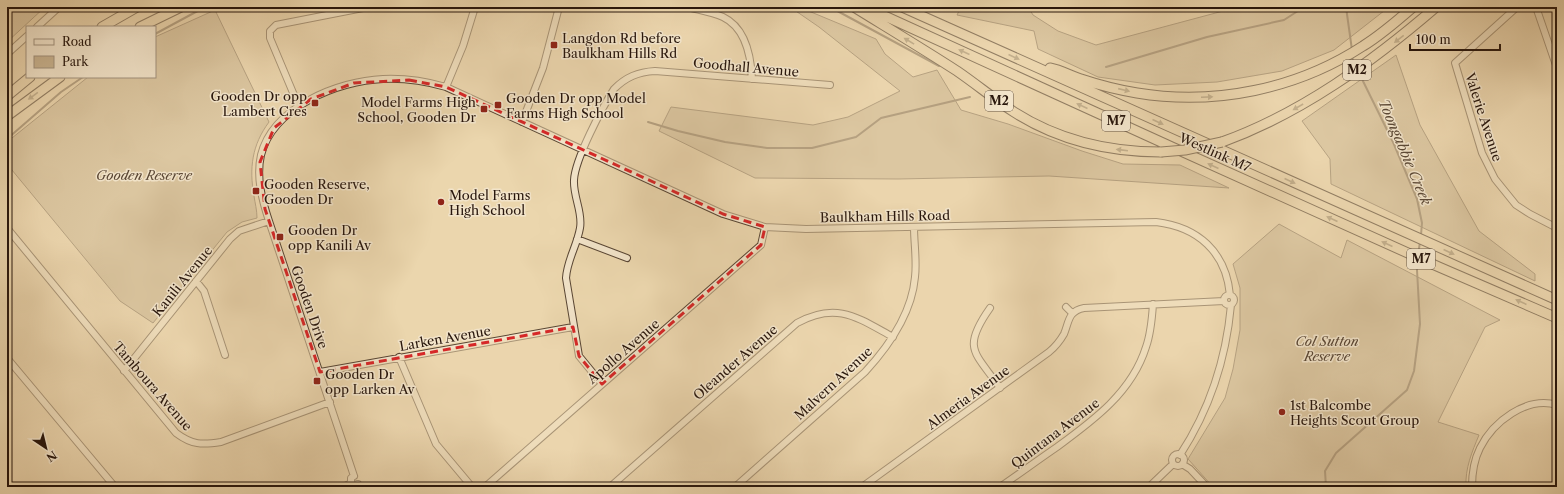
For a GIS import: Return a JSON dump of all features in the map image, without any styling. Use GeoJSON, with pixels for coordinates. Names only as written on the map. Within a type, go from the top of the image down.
{"type":"FeatureCollection","features":[{"type":"Feature","properties":{"kind":"highway"},"geometry":{"type":"LineString","coordinates":[[104,26],[137,7]]}},
{"type":"Feature","properties":{"kind":"highway"},"geometry":{"type":"LineString","coordinates":[[142,26],[181,7]]}},
{"type":"Feature","properties":{"kind":"highway","name":"M2"},"geometry":{"type":"LineString","coordinates":[[854,7],[921,48],[1014,112],[1033,123],[1066,137],[1094,145],[1123,150],[1161,152],[1185,150],[1222,142],[1271,122],[1332,87],[1382,52],[1436,7]]}},
{"type":"Feature","properties":{"kind":"highway","name":"Westlink M7"},"geometry":{"type":"LineString","coordinates":[[864,7],[1368,235],[1557,318]]}},
{"type":"Feature","properties":{"kind":"highway","name":"M2"},"geometry":{"type":"LineString","coordinates":[[902,7],[1033,66],[1053,69],[1101,85],[1136,93],[1176,98],[1211,97],[1244,93],[1295,80],[1325,68],[1349,55],[1377,36],[1413,7]]}},
{"type":"Feature","properties":{"kind":"highway","name":"Westlink M7"},"geometry":{"type":"LineString","coordinates":[[1033,66],[1480,267],[1557,300]]}},
{"type":"Feature","properties":{"kind":"highway"},"geometry":{"type":"LineString","coordinates":[[7,96],[29,78]]}},
{"type":"Feature","properties":{"kind":"highway"},"geometry":{"type":"LineString","coordinates":[[7,116],[59,78]]}},
{"type":"Feature","properties":{"kind":"street"},"geometry":{"type":"LineString","coordinates":[[37,26],[59,7]]}},
{"type":"Feature","properties":{"kind":"street"},"geometry":{"type":"LineString","coordinates":[[299,107],[270,38],[270,31],[276,25],[368,7]]}},
{"type":"Feature","properties":{"kind":"street"},"geometry":{"type":"LineString","coordinates":[[446,87],[463,46],[474,7]]}},
{"type":"Feature","properties":{"kind":"street"},"geometry":{"type":"LineString","coordinates":[[522,122],[543,68],[559,7]]}},
{"type":"Feature","properties":{"kind":"street"},"geometry":{"type":"LineString","coordinates":[[687,7],[722,17],[736,27],[748,50],[751,62],[752,79]]}},
{"type":"Feature","properties":{"kind":"street","name":"Valerie Avenue"},"geometry":{"type":"LineString","coordinates":[[1516,7],[1455,63],[1482,153],[1495,179],[1516,205],[1557,228]]}},
{"type":"Feature","properties":{"kind":"street"},"geometry":{"type":"LineString","coordinates":[[1536,7],[1557,68]]}},
{"type":"Feature","properties":{"kind":"street"},"geometry":{"type":"LineString","coordinates":[[7,54],[26,37]]}},
{"type":"Feature","properties":{"kind":"street","name":"Goodhall Avenue"},"geometry":{"type":"LineString","coordinates":[[602,384],[579,356],[566,278],[568,261],[580,229],[580,216],[574,182],[577,166],[583,150],[614,88],[632,74],[655,71],[830,85]]}},
{"type":"Feature","properties":{"kind":"street","name":"Gooden Drive"},"geometry":{"type":"LineString","coordinates":[[354,476],[263,202],[260,182],[261,156],[265,144],[274,128],[311,99],[333,89],[354,83],[374,80],[409,80],[446,87],[522,122]]}},
{"type":"Feature","properties":{"kind":"street","name":"Baulkham Hills Road"},"geometry":{"type":"LineString","coordinates":[[522,122],[723,214],[765,227],[914,227],[1148,222],[1168,223],[1185,228],[1192,232],[1215,253],[1226,274],[1230,295]]}},
{"type":"Feature","properties":{"kind":"street","name":"Kanili Avenue"},"geometry":{"type":"LineString","coordinates":[[124,371],[234,234],[269,221]]}},
{"type":"Feature","properties":{"kind":"street","name":"Apollo Avenue"},"geometry":{"type":"LineString","coordinates":[[485,487],[761,245],[765,227]]}},
{"type":"Feature","properties":{"kind":"street","name":"Malvern Avenue"},"geometry":{"type":"LineString","coordinates":[[735,487],[880,357],[893,337],[907,310],[915,277],[914,227]]}},
{"type":"Feature","properties":{"kind":"street","name":"Tamboura Avenue"},"geometry":{"type":"LineString","coordinates":[[7,228],[176,433],[186,441],[195,444],[221,442],[330,402]]}},
{"type":"Feature","properties":{"kind":"street"},"geometry":{"type":"LineString","coordinates":[[577,239],[627,258]]}},
{"type":"Feature","properties":{"kind":"street"},"geometry":{"type":"LineString","coordinates":[[196,281],[204,291],[225,355]]}},
{"type":"Feature","properties":{"kind":"street"},"geometry":{"type":"LineString","coordinates":[[1180,455],[1198,426],[1217,381],[1226,344],[1231,305],[1233,304],[1234,300],[1230,295],[1226,296],[1224,301]]}},
{"type":"Feature","properties":{"kind":"street"},"geometry":{"type":"LineString","coordinates":[[1066,307],[1072,313],[1084,308],[1153,304],[1224,301],[1227,305],[1231,305]]}},
{"type":"Feature","properties":{"kind":"street","name":"Quintana Avenue"},"geometry":{"type":"LineString","coordinates":[[1000,487],[1088,425],[1113,403],[1125,388],[1147,346],[1153,304]]}},
{"type":"Feature","properties":{"kind":"street"},"geometry":{"type":"LineString","coordinates":[[990,308],[976,332],[973,346],[977,355],[1000,388]]}},
{"type":"Feature","properties":{"kind":"street","name":"Oleander Avenue"},"geometry":{"type":"LineString","coordinates":[[610,487],[797,323],[806,318],[816,314],[835,312],[860,319],[893,337]]}},
{"type":"Feature","properties":{"kind":"street","name":"Almeria Avenue"},"geometry":{"type":"LineString","coordinates":[[862,487],[1056,347],[1063,336],[1072,313]]}},
{"type":"Feature","properties":{"kind":"street","name":"Larken Avenue"},"geometry":{"type":"LineString","coordinates":[[320,372],[573,327]]}},
{"type":"Feature","properties":{"kind":"street"},"geometry":{"type":"LineString","coordinates":[[7,358],[115,487]]}},
{"type":"Feature","properties":{"kind":"street"},"geometry":{"type":"LineString","coordinates":[[399,358],[436,444],[472,487]]}},
{"type":"Feature","properties":{"kind":"street"},"geometry":{"type":"LineString","coordinates":[[1472,487],[1475,461],[1480,448],[1487,437],[1509,415],[1525,404],[1538,403],[1557,405]]}},
{"type":"Feature","properties":{"kind":"street"},"geometry":{"type":"LineString","coordinates":[[1174,464],[1173,457],[1176,454],[1180,455]]}},
{"type":"Feature","properties":{"kind":"street"},"geometry":{"type":"LineString","coordinates":[[1180,455],[1184,459],[1182,464]]}},
{"type":"Feature","properties":{"kind":"street"},"geometry":{"type":"LineString","coordinates":[[1174,464],[1177,466],[1182,464],[1190,469],[1207,487]]}},
{"type":"Feature","properties":{"kind":"street"},"geometry":{"type":"LineString","coordinates":[[1149,487],[1174,464]]}},
{"type":"Feature","properties":{"kind":"street"},"geometry":{"type":"LineString","coordinates":[[354,476],[359,478],[359,486],[351,483],[351,478],[354,476]]}},
{"type":"Feature","properties":{"kind":"street"},"geometry":{"type":"LineString","coordinates":[[1554,487],[1557,481]]}},
{"type":"Feature","properties":{"kind":"street"},"geometry":{"type":"LineString","coordinates":[[343,487],[351,483]]}},
{"type":"Feature","properties":{"kind":"highlighted area"},"geometry":{"type":"Polygon","coordinates":[[[409,80],[446,87],[723,214],[765,227],[761,245],[602,384],[579,356],[573,327],[320,372],[265,209],[260,162],[274,128],[311,99],[354,83],[409,80]]]}},
{"type":"Feature","properties":{"kind":"green space"},"geometry":{"type":"Polygon","coordinates":[[[7,7],[45,7],[7,42],[7,7]]]}},
{"type":"Feature","properties":{"kind":"green space"},"geometry":{"type":"Polygon","coordinates":[[[790,7],[799,7],[876,39],[885,54],[913,77],[937,70],[961,110],[1008,124],[1123,164],[1180,165],[1229,188],[1049,176],[898,179],[755,178],[659,131],[671,107],[813,125],[848,117],[900,91],[819,27],[790,7]]]}},
{"type":"Feature","properties":{"kind":"green space"},"geometry":{"type":"Polygon","coordinates":[[[961,7],[1028,7],[1033,15],[1058,31],[1096,45],[1238,7],[1389,7],[1334,50],[1282,71],[1217,82],[1155,85],[1098,77],[1038,49],[1034,31],[957,15],[961,7]]]}},
{"type":"Feature","properties":{"kind":"green space","name":"Gooden Reserve"},"geometry":{"type":"Polygon","coordinates":[[[215,10],[269,122],[259,139],[253,157],[252,176],[257,218],[242,222],[227,232],[153,323],[120,301],[7,164],[7,142],[87,78],[156,78],[156,37],[215,10]]]}},
{"type":"Feature","properties":{"kind":"green space"},"geometry":{"type":"Polygon","coordinates":[[[1396,55],[1420,125],[1479,231],[1535,274],[1535,281],[1331,184],[1330,159],[1302,121],[1396,55]]]}},
{"type":"Feature","properties":{"kind":"green space","name":"Col Sutton Reserve"},"geometry":{"type":"Polygon","coordinates":[[[1279,224],[1341,258],[1347,240],[1500,320],[1485,327],[1438,422],[1479,435],[1468,467],[1466,487],[1213,487],[1188,459],[1225,398],[1233,369],[1240,330],[1240,288],[1233,264],[1279,224]]]}},
{"type":"Feature","properties":{"kind":"waterway"},"geometry":{"type":"LineString","coordinates":[[156,33],[205,7]]}},
{"type":"Feature","properties":{"kind":"waterway"},"geometry":{"type":"LineString","coordinates":[[830,7],[939,66]]}},
{"type":"Feature","properties":{"kind":"waterway"},"geometry":{"type":"LineString","coordinates":[[1106,67],[1207,37],[1284,20],[1304,7]]}},
{"type":"Feature","properties":{"kind":"waterway","name":"Toongabbie Creek"},"geometry":{"type":"LineString","coordinates":[[1346,7],[1352,50]]}},
{"type":"Feature","properties":{"kind":"waterway","name":"Toongabbie Creek"},"geometry":{"type":"LineString","coordinates":[[1352,55],[1356,68]]}},
{"type":"Feature","properties":{"kind":"waterway","name":"Toongabbie Creek"},"geometry":{"type":"LineString","coordinates":[[1358,71],[1393,142],[1417,199],[1422,223],[1421,235]]}},
{"type":"Feature","properties":{"kind":"waterway"},"geometry":{"type":"LineString","coordinates":[[7,139],[61,92],[82,78]]}},
{"type":"Feature","properties":{"kind":"waterway"},"geometry":{"type":"LineString","coordinates":[[648,122],[725,142],[767,148],[812,148],[856,137],[881,118],[970,97]]}},
{"type":"Feature","properties":{"kind":"waterway","name":"Toongabbie Creek"},"geometry":{"type":"LineString","coordinates":[[1418,255],[1420,242]]}},
{"type":"Feature","properties":{"kind":"waterway","name":"Toongabbie Creek"},"geometry":{"type":"LineString","coordinates":[[1326,487],[1325,471],[1336,453],[1407,390],[1414,371],[1420,324],[1417,270],[1418,261]]}},
{"type":"Feature","properties":{"kind":"place","name":"Langdon Rd before Baulkham Hills Rd"},"geometry":{"type":"Point","coordinates":[554,45]}},
{"type":"Feature","properties":{"kind":"place","name":"Gooden Dr opp Lambert Cres"},"geometry":{"type":"Point","coordinates":[315,103]}},
{"type":"Feature","properties":{"kind":"place","name":"Gooden Dr opp Model Farms High School"},"geometry":{"type":"Point","coordinates":[498,105]}},
{"type":"Feature","properties":{"kind":"place","name":"Model Farms High School, Gooden Dr"},"geometry":{"type":"Point","coordinates":[484,109]}},
{"type":"Feature","properties":{"kind":"place","name":"Gooden Reserve, Gooden Dr"},"geometry":{"type":"Point","coordinates":[256,191]}},
{"type":"Feature","properties":{"kind":"place","name":"Model Farms High School"},"geometry":{"type":"Point","coordinates":[441,202]}},
{"type":"Feature","properties":{"kind":"place","name":"Gooden Dr opp Kanili Av"},"geometry":{"type":"Point","coordinates":[280,237]}},
{"type":"Feature","properties":{"kind":"place","name":"Gooden Dr opp Larken Av"},"geometry":{"type":"Point","coordinates":[317,381]}},
{"type":"Feature","properties":{"kind":"place","name":"1st Balcombe Heights Scout Group"},"geometry":{"type":"Point","coordinates":[1282,412]}}]}
